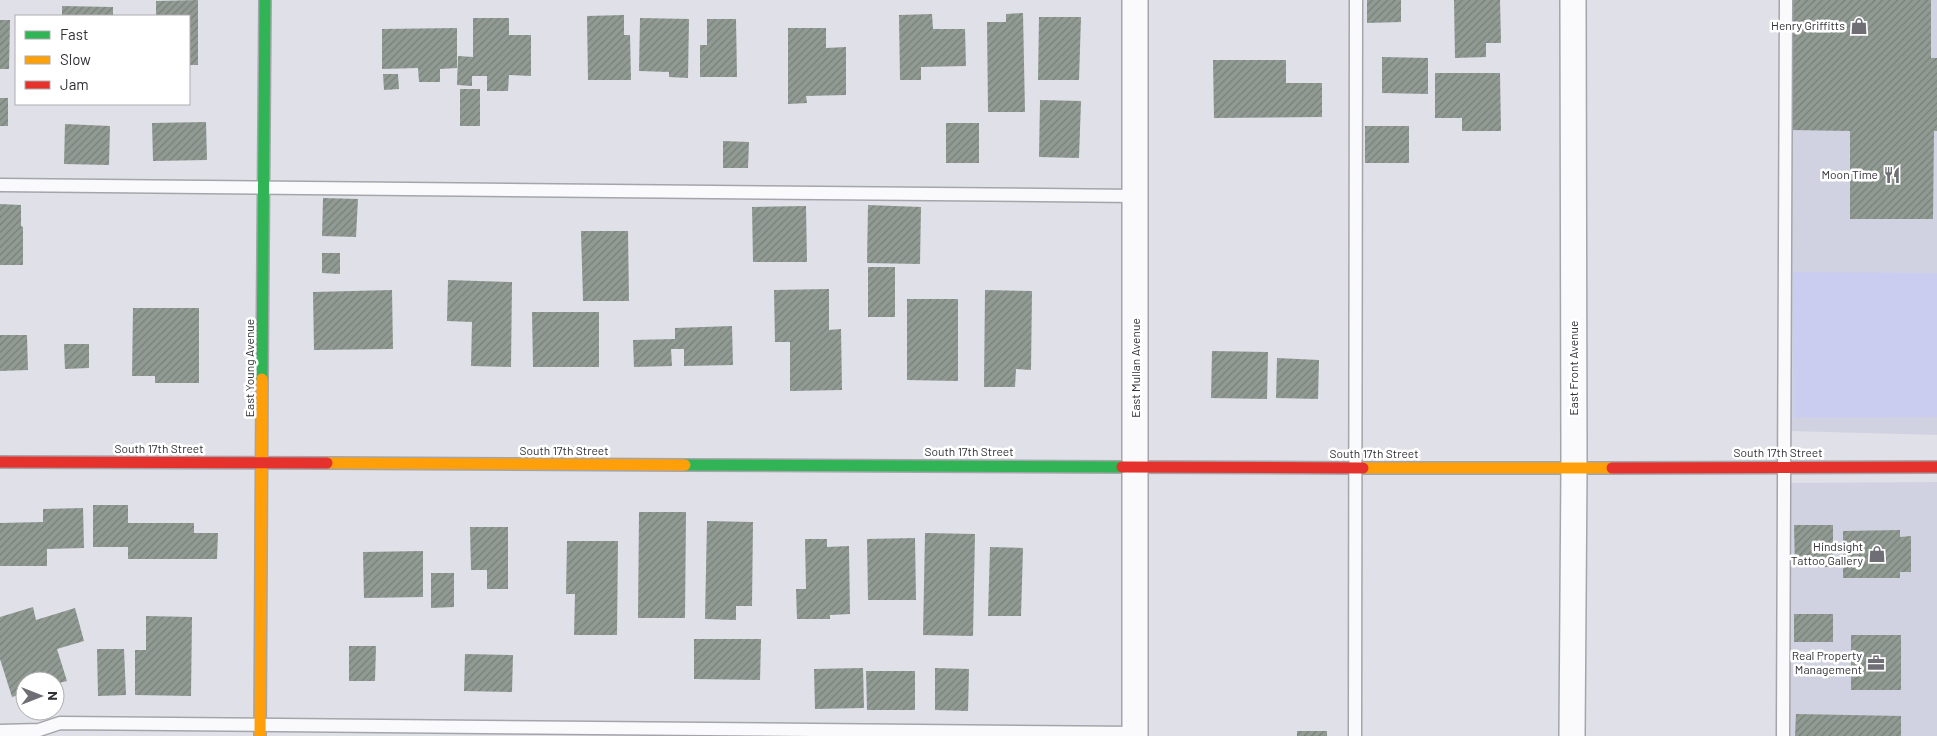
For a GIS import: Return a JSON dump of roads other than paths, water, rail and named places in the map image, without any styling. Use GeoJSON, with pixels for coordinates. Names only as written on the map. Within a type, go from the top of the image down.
{"type":"FeatureCollection","features":[{"type":"Feature","properties":{"kind":"street","name":"East Young Avenue"},"geometry":{"type":"LineString","coordinates":[[260,731],[263,464],[264,0]]}},
{"type":"Feature","properties":{"kind":"street","name":"East Mullan Avenue"},"geometry":{"type":"LineString","coordinates":[[1135,0],[1135,735]]}},
{"type":"Feature","properties":{"kind":"street","name":"East Front Avenue"},"geometry":{"type":"LineString","coordinates":[[1572,736],[1574,467],[1573,0]]}},
{"type":"Feature","properties":{"kind":"street","name":"South 17th Street"},"geometry":{"type":"LineString","coordinates":[[0,462],[1356,468],[1937,467]]}},
{"type":"Feature","properties":{"kind":"lane"},"geometry":{"type":"LineString","coordinates":[[1355,736],[1356,0]]}},
{"type":"Feature","properties":{"kind":"lane"},"geometry":{"type":"LineString","coordinates":[[1783,736],[1786,0]]}},
{"type":"Feature","properties":{"kind":"lane"},"geometry":{"type":"LineString","coordinates":[[0,185],[1136,196]]}},
{"type":"Feature","properties":{"kind":"lane"},"geometry":{"type":"LineString","coordinates":[[0,730],[39,730],[60,723],[260,731],[1135,735]]}},
{"type":"Feature","properties":{"kind":"place","name":"Henry Griffitts"},"geometry":{"type":"Point","coordinates":[1859,26]}},
{"type":"Feature","properties":{"kind":"place","name":"Moon Time"},"geometry":{"type":"Point","coordinates":[1892,175]}},
{"type":"Feature","properties":{"kind":"place","name":"Hindsight Tattoo Gallery"},"geometry":{"type":"Point","coordinates":[1877,554]}},
{"type":"Feature","properties":{"kind":"place","name":"Real Property Management"},"geometry":{"type":"Point","coordinates":[1876,663]}}]}
